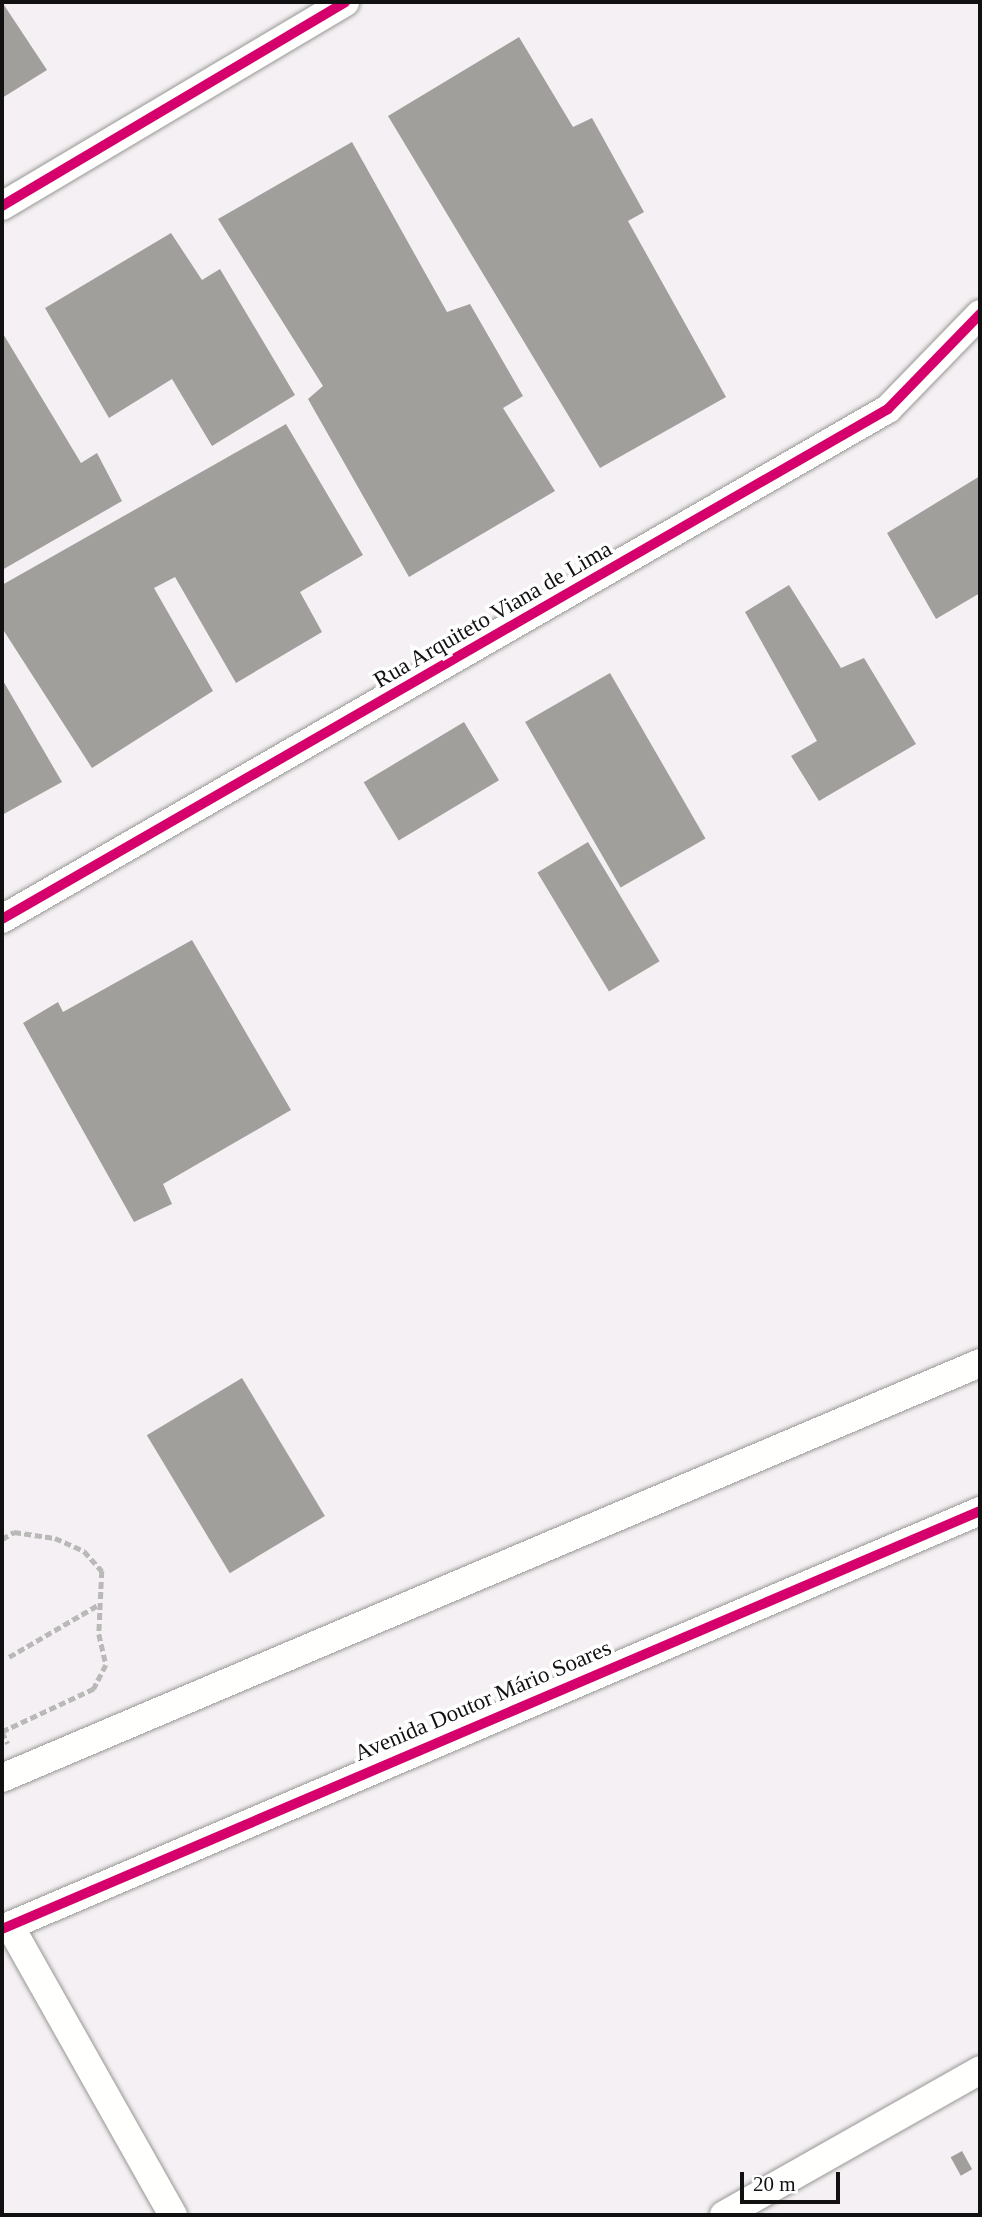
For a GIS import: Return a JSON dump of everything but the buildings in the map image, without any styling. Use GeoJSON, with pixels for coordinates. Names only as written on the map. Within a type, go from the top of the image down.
{"type":"FeatureCollection","features":[{"type":"Feature","properties":{"kind":"street"},"geometry":{"type":"LineString","coordinates":[[2,206],[345,2]]}},
{"type":"Feature","properties":{"kind":"street","name":"Rua Arquiteto Viana de Lima"},"geometry":{"type":"LineString","coordinates":[[2,919],[888,409],[980,314]]}},
{"type":"Feature","properties":{"kind":"street"},"geometry":{"type":"LineString","coordinates":[[2,1778],[980,1363]]}},
{"type":"Feature","properties":{"kind":"street","name":"Avenida Doutor Mário Soares"},"geometry":{"type":"LineString","coordinates":[[6,1928],[980,1511]]}},
{"type":"Feature","properties":{"kind":"street"},"geometry":{"type":"LineString","coordinates":[[6,1928],[173,2215]]}},
{"type":"Feature","properties":{"kind":"street"},"geometry":{"type":"LineString","coordinates":[[724,2215],[980,2070]]}},
{"type":"Feature","properties":{"kind":"path"},"geometry":{"type":"LineString","coordinates":[[2,1539],[32,1533],[84,1551],[102,1571],[99,1605],[105,1677],[94,1689],[2,1731],[9,1745]]}},
{"type":"Feature","properties":{"kind":"path"},"geometry":{"type":"LineString","coordinates":[[9,1657],[99,1605]]}},
{"type":"Feature","properties":{"kind":"shaded area"},"geometry":{"type":"Polygon","coordinates":[[[2,2],[980,2],[980,2215],[2,2215],[2,2]]]}},
{"type":"Feature","properties":{"kind":"cycle path"},"geometry":{"type":"LineString","coordinates":[[2,206],[345,2]]}},
{"type":"Feature","properties":{"kind":"cycle path"},"geometry":{"type":"LineString","coordinates":[[2,919],[888,409],[980,314]]}},
{"type":"Feature","properties":{"kind":"cycle path"},"geometry":{"type":"LineString","coordinates":[[2,1929],[980,1511]]}}]}
